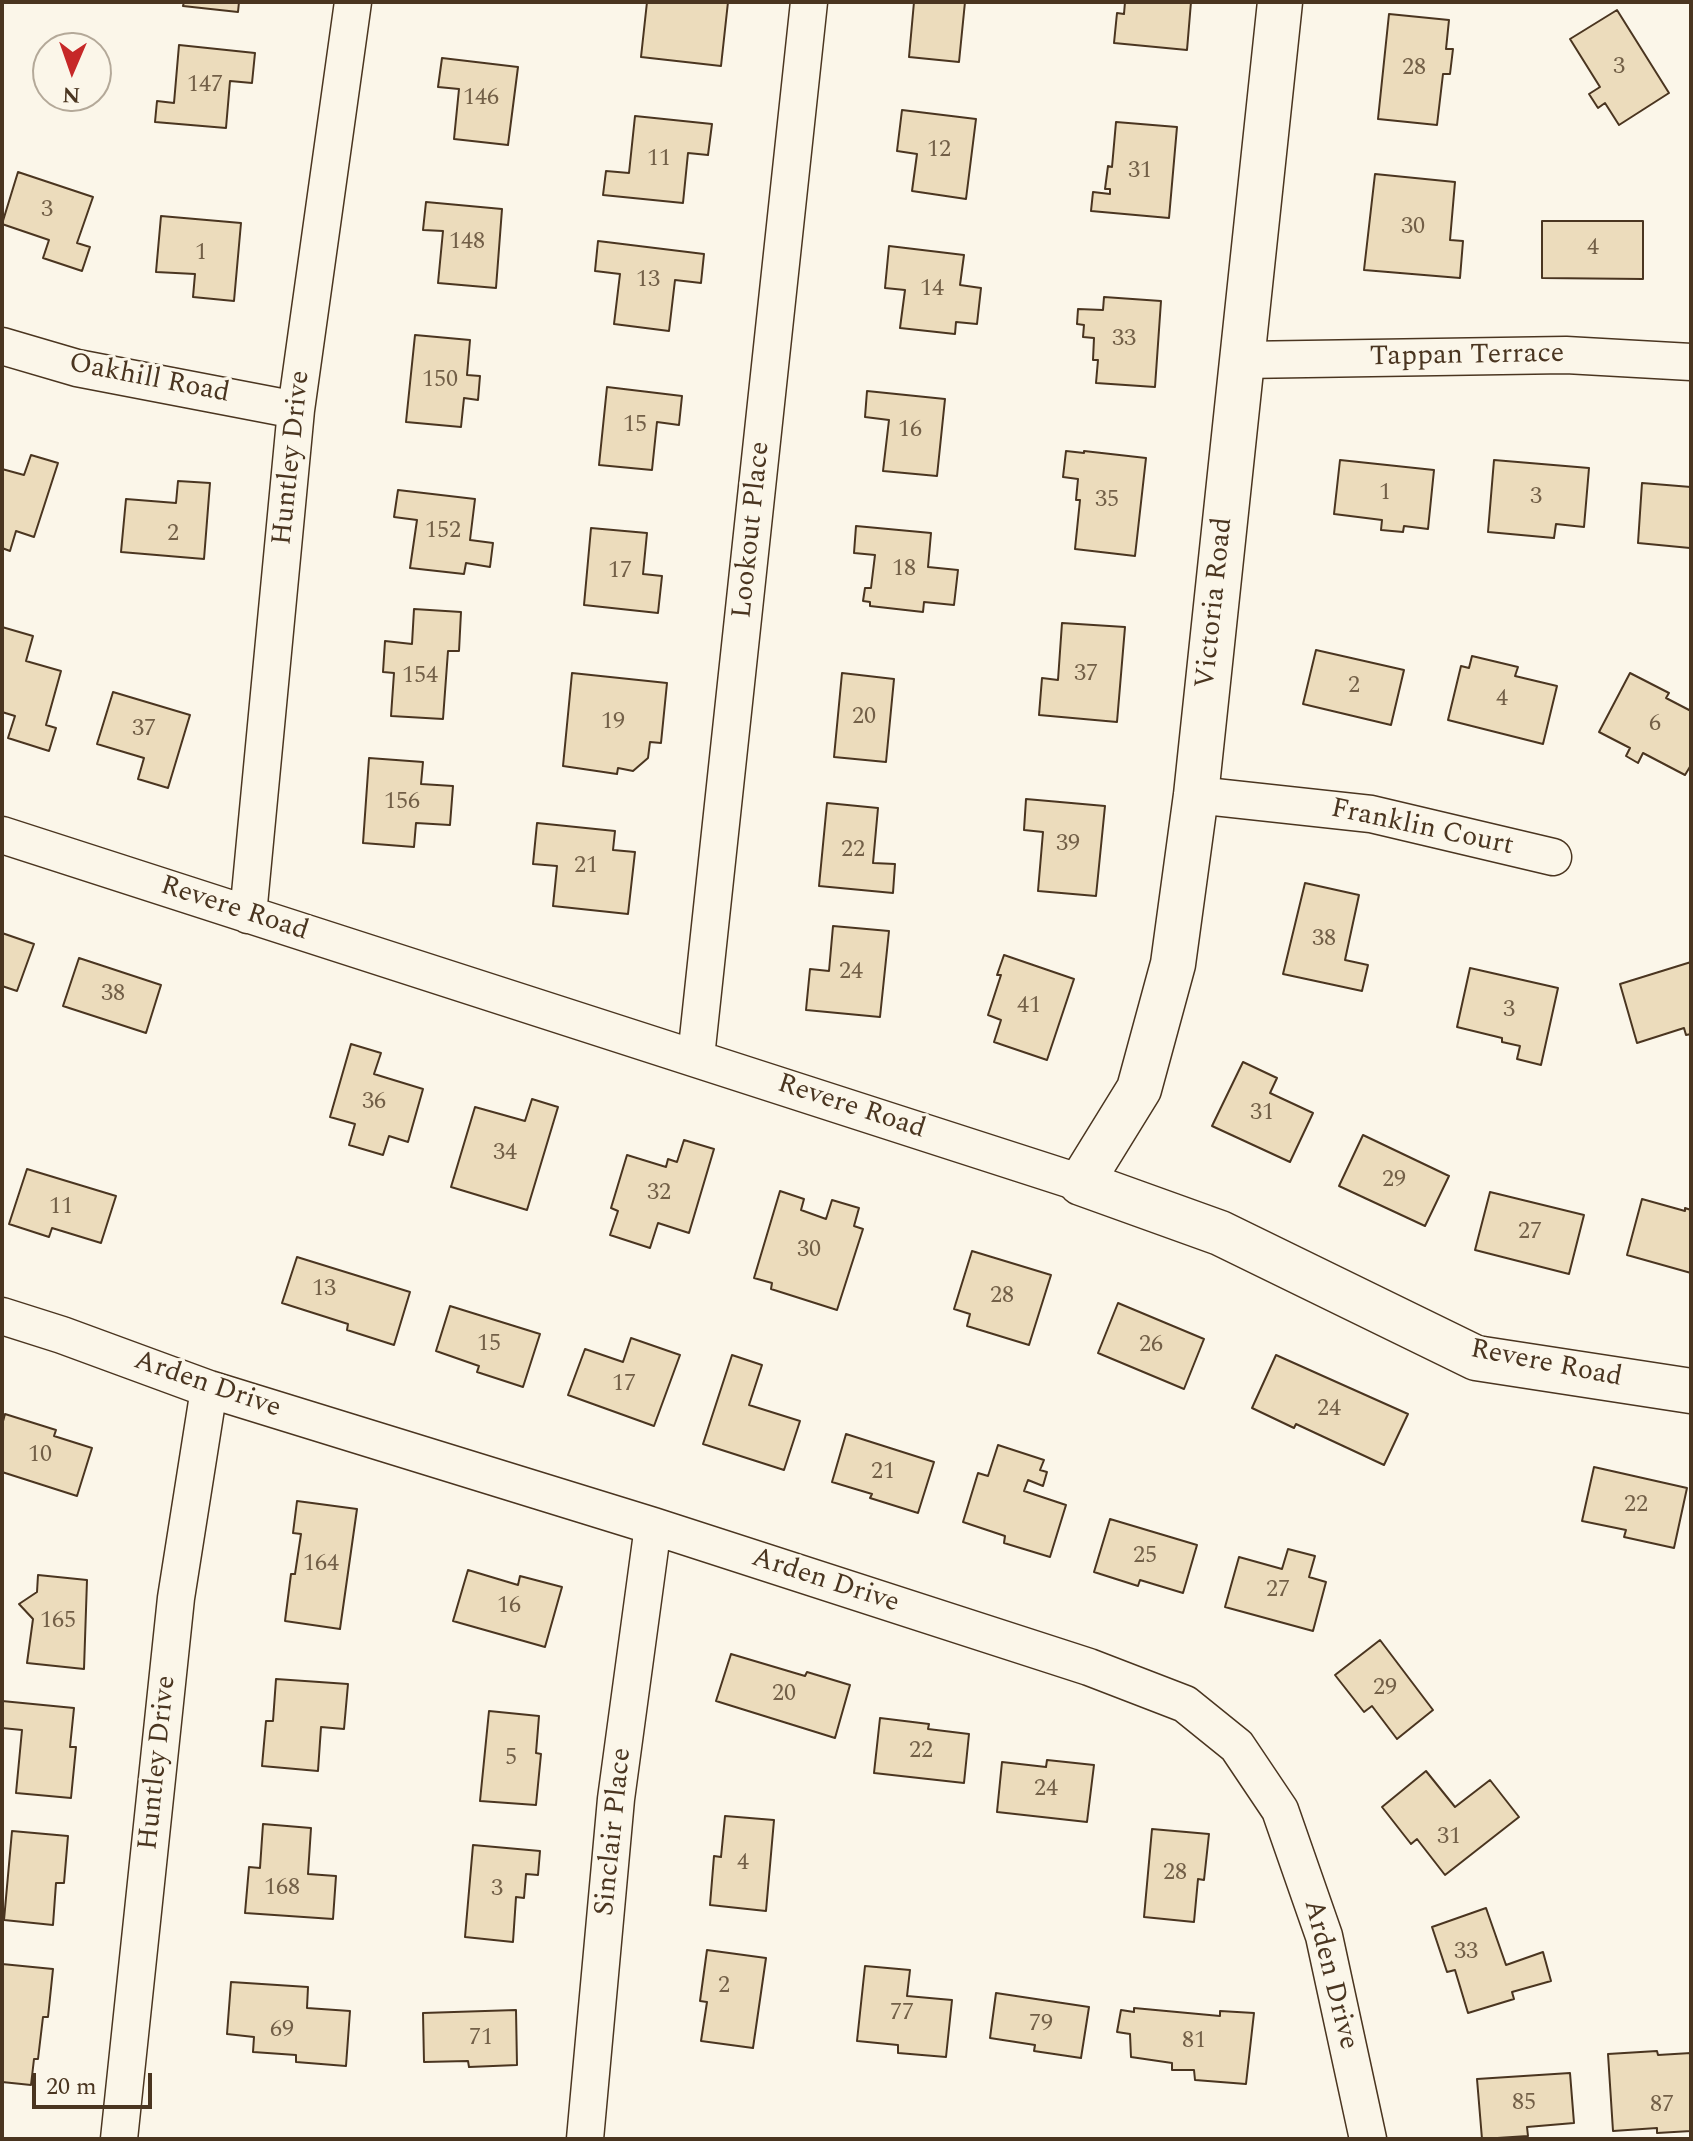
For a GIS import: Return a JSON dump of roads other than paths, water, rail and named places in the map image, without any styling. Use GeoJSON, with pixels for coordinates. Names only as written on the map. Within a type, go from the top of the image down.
{"type":"FeatureCollection","features":[{"type":"Feature","properties":{"kind":"street","name":"Huntley Drive"},"geometry":{"type":"LineString","coordinates":[[248,915],[296,410],[353,2]]}},
{"type":"Feature","properties":{"kind":"street","name":"Lookout Place"},"geometry":{"type":"LineString","coordinates":[[696,1057],[809,2]]}},
{"type":"Feature","properties":{"kind":"street","name":"Victoria Road"},"geometry":{"type":"LineString","coordinates":[[1081,1183],[1139,1089],[1173,964],[1196,795],[1280,2]]}},
{"type":"Feature","properties":{"kind":"street","name":"Oakhill Road"},"geometry":{"type":"LineString","coordinates":[[2,346],[77,368],[296,410]]}},
{"type":"Feature","properties":{"kind":"street","name":"Tappan Terrace"},"geometry":{"type":"LineString","coordinates":[[1242,360],[1566,355],[1691,362]]}},
{"type":"Feature","properties":{"kind":"street","name":"Franklin Court"},"geometry":{"type":"LineString","coordinates":[[1196,795],[1371,814],[1553,857]]}},
{"type":"Feature","properties":{"kind":"street","name":"Revere Road"},"geometry":{"type":"LineString","coordinates":[[2,835],[1081,1183],[1220,1233],[1476,1358],[1691,1391]]}},
{"type":"Feature","properties":{"kind":"street","name":"Arden Drive"},"geometry":{"type":"LineString","coordinates":[[2,1316],[209,1389],[653,1526],[1089,1667],[1185,1704],[1237,1746],[1280,1810],[1324,1936],[1368,2139]]}},
{"type":"Feature","properties":{"kind":"street","name":"Huntley Drive"},"geometry":{"type":"LineString","coordinates":[[119,2139],[176,1598],[209,1389]]}},
{"type":"Feature","properties":{"kind":"street","name":"Sinclair Place"},"geometry":{"type":"LineString","coordinates":[[585,2139],[616,1799],[653,1526]]}}]}
